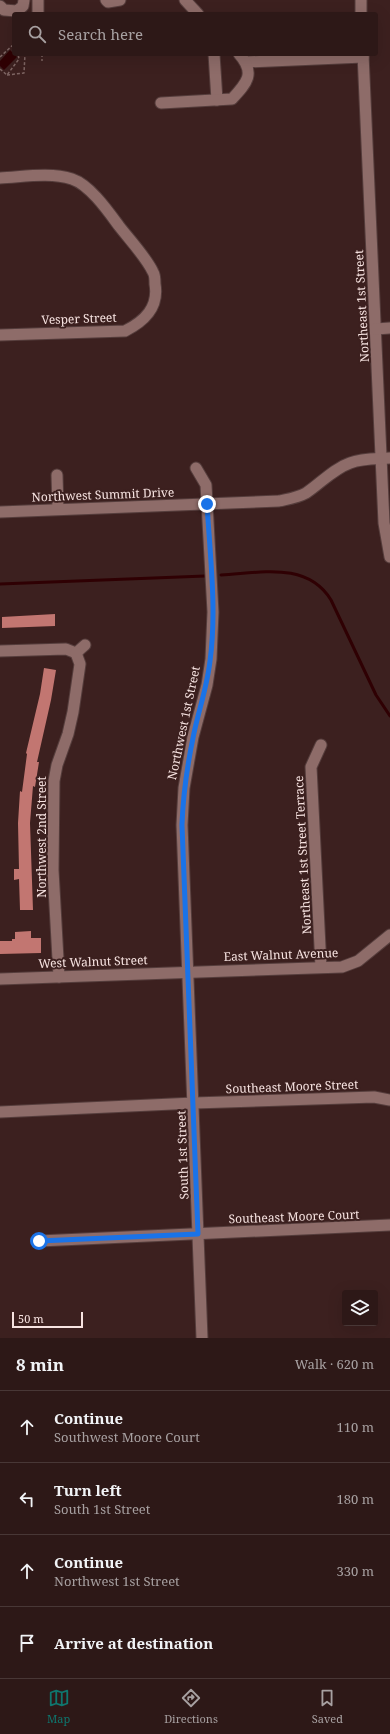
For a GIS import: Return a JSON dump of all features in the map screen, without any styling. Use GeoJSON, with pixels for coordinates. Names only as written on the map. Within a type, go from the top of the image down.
{"type":"FeatureCollection","features":[{"type":"Feature","properties":{"kind":"street"},"geometry":{"type":"LineString","coordinates":[[0,6],[4,10],[17,10],[23,6],[24,0]]}},
{"type":"Feature","properties":{"kind":"street"},"geometry":{"type":"LineString","coordinates":[[38,0],[38,12]]}},
{"type":"Feature","properties":{"kind":"street"},"geometry":{"type":"LineString","coordinates":[[106,0],[108,2],[120,0]]}},
{"type":"Feature","properties":{"kind":"street"},"geometry":{"type":"LineString","coordinates":[[185,0],[196,12]]}},
{"type":"Feature","properties":{"kind":"street"},"geometry":{"type":"LineString","coordinates":[[361,0],[361,12]]}},
{"type":"Feature","properties":{"kind":"street"},"geometry":{"type":"LineString","coordinates":[[214,56],[218,100]]}},
{"type":"Feature","properties":{"kind":"street"},"geometry":{"type":"LineString","coordinates":[[161,103],[232,99],[246,85],[248,75],[243,58],[363,56]]}},
{"type":"Feature","properties":{"kind":"street","name":"Northeast 1st Street"},"geometry":{"type":"LineString","coordinates":[[363,56],[376,329],[386,458],[384,523],[390,557]]}},
{"type":"Feature","properties":{"kind":"street","name":"Vesper Street"},"geometry":{"type":"LineString","coordinates":[[0,178],[57,176],[73,179],[86,187],[111,215],[148,264],[154,273],[157,292],[154,304],[147,315],[138,324],[125,330],[0,335]]}},
{"type":"Feature","properties":{"kind":"street"},"geometry":{"type":"LineString","coordinates":[[376,329],[390,328]]}},
{"type":"Feature","properties":{"kind":"street","name":"Northwest Summit Drive"},"geometry":{"type":"LineString","coordinates":[[0,512],[279,501],[306,493],[337,469],[348,463],[360,459],[386,458]]}},
{"type":"Feature","properties":{"kind":"street","name":"Northwest 1st Street"},"geometry":{"type":"LineString","coordinates":[[188,972],[182,825],[184,788],[193,738],[207,685],[211,659],[213,612],[206,485],[196,468]]}},
{"type":"Feature","properties":{"kind":"street"},"geometry":{"type":"LineString","coordinates":[[57,474],[58,509]]}},
{"type":"Feature","properties":{"kind":"street"},"geometry":{"type":"LineString","coordinates":[[0,651],[66,649],[76,653],[85,645]]}},
{"type":"Feature","properties":{"kind":"street","name":"Northwest 2nd Street"},"geometry":{"type":"LineString","coordinates":[[59,977],[53,870],[54,781],[57,765],[68,734],[73,712],[80,664],[76,653]]}},
{"type":"Feature","properties":{"kind":"street","name":"Northeast 1st Street Terrace"},"geometry":{"type":"LineString","coordinates":[[321,745],[311,767],[321,967]]}},
{"type":"Feature","properties":{"kind":"street","name":"East Walnut Avenue"},"geometry":{"type":"LineString","coordinates":[[188,972],[342,967],[358,961],[390,935]]}},
{"type":"Feature","properties":{"kind":"street","name":"West Walnut Street"},"geometry":{"type":"LineString","coordinates":[[0,979],[188,972]]}},
{"type":"Feature","properties":{"kind":"street","name":"South 1st Street"},"geometry":{"type":"LineString","coordinates":[[188,972],[202,1338]]}},
{"type":"Feature","properties":{"kind":"street","name":"Southeast Moore Street"},"geometry":{"type":"LineString","coordinates":[[0,1112],[194,1103],[374,1097],[390,1100]]}},
{"type":"Feature","properties":{"kind":"street","name":"Southeast Moore Court"},"geometry":{"type":"LineString","coordinates":[[39,1241],[390,1226]]}},
{"type":"Feature","properties":{"kind":"path"},"geometry":{"type":"LineString","coordinates":[[0,57],[12,46]]}},
{"type":"Feature","properties":{"kind":"path"},"geometry":{"type":"LineString","coordinates":[[7,75],[19,59],[18,56]]}},
{"type":"Feature","properties":{"kind":"path"},"geometry":{"type":"LineString","coordinates":[[0,69],[7,75],[24,73],[25,56]]}},
{"type":"Feature","properties":{"kind":"path"},"geometry":{"type":"LineString","coordinates":[[42,56],[42,61]]}},
{"type":"Feature","properties":{"kind":"shaded area"},"geometry":{"type":"Polygon","coordinates":[[[10,50],[12,52],[12,56],[17,57],[4,70],[0,66],[0,61],[10,50]]]}},
{"type":"Feature","properties":{"kind":"building"},"geometry":{"type":"Polygon","coordinates":[[[55,614],[55,626],[2,628],[2,617],[55,614]]]}},
{"type":"Feature","properties":{"kind":"building"},"geometry":{"type":"Polygon","coordinates":[[[44,668],[56,670],[37,762],[39,762],[35,787],[33,786],[30,823],[33,910],[20,910],[19,879],[14,880],[14,869],[19,869],[18,823],[20,791],[22,792],[26,753],[40,694],[44,668]]]}},
{"type":"Feature","properties":{"kind":"building"},"geometry":{"type":"Polygon","coordinates":[[[31,931],[31,938],[41,938],[41,953],[0,954],[0,941],[12,941],[12,939],[15,939],[15,932],[31,931]]]}},
{"type":"Feature","properties":{"kind":"waterway"},"geometry":{"type":"LineString","coordinates":[[221,575],[282,572],[296,574],[309,579],[321,588],[331,600],[376,695],[390,716]]}},
{"type":"Feature","properties":{"kind":"waterway"},"geometry":{"type":"LineString","coordinates":[[0,584],[205,576]]}},
{"type":"Feature","properties":{"kind":"route"},"geometry":{"type":"LineString","coordinates":[[39,1241],[145,1235],[198,1234],[182,825],[184,788],[193,738],[207,685],[211,659],[213,612],[207,504]]}}]}
